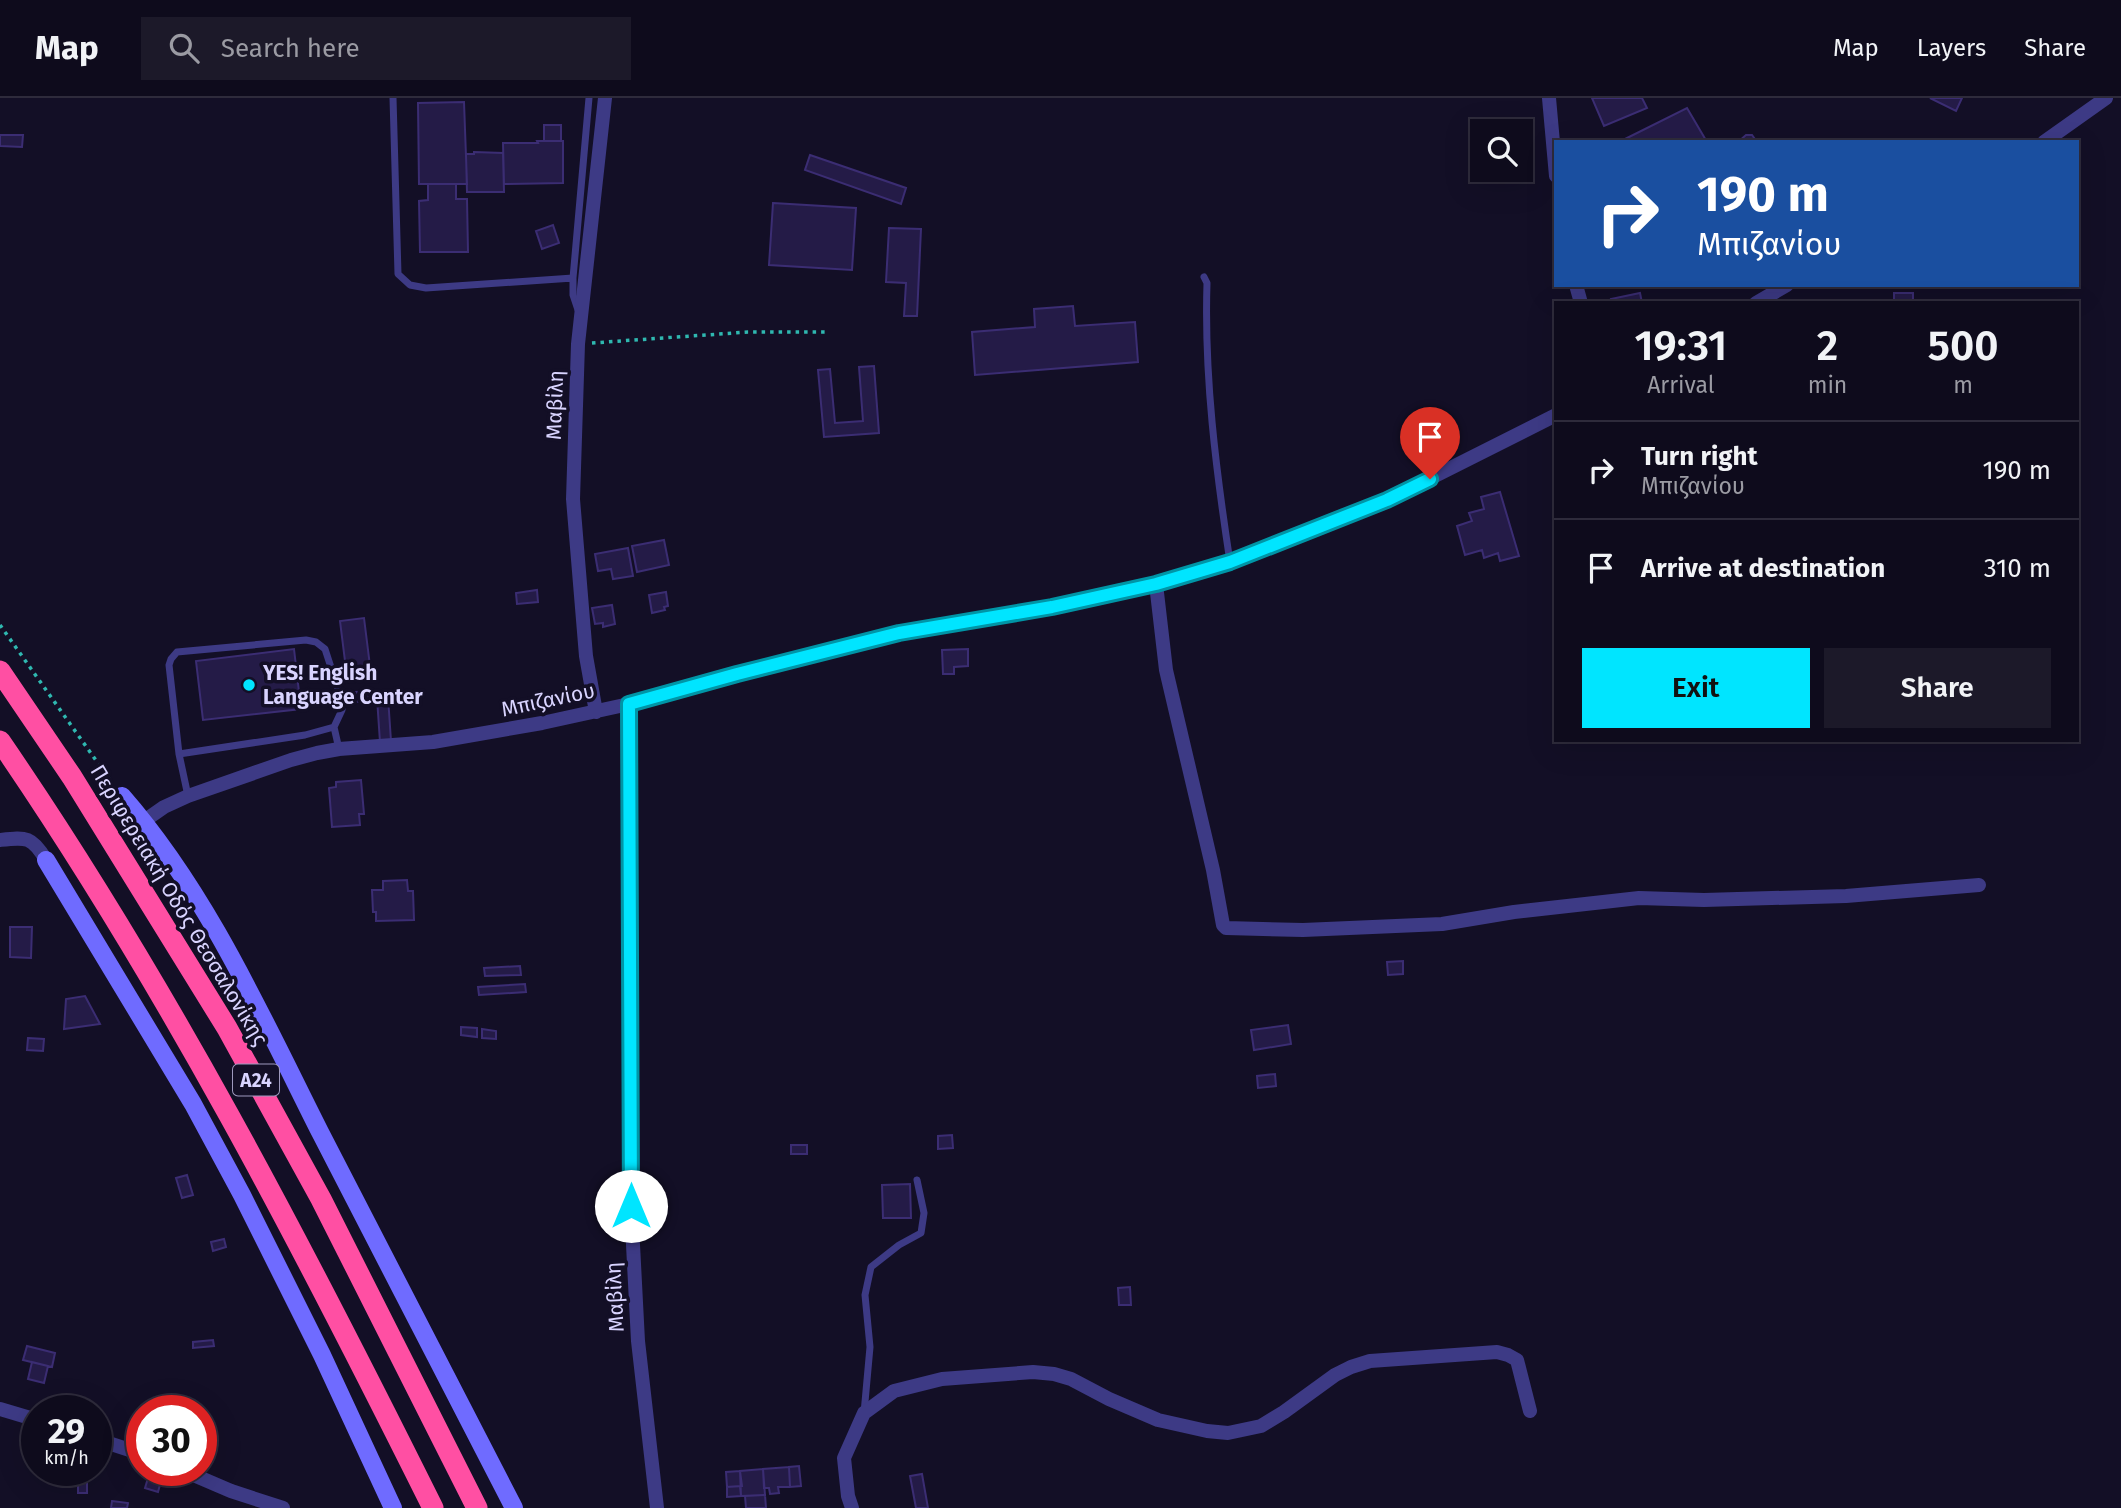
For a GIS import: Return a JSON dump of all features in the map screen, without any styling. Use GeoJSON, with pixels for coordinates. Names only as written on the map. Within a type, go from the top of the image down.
{"type":"FeatureCollection","features":[{"type":"Feature","properties":{"kind":"highway","name":"Περιφερειακή Οδός Θεσσαλονίκης"},"geometry":{"type":"LineString","coordinates":[[0,671],[72,777],[233,1038],[327,1210],[477,1508]]}},
{"type":"Feature","properties":{"kind":"highway","name":"Α24"},"geometry":{"type":"LineString","coordinates":[[0,741],[70,846],[217,1092],[276,1200],[433,1508]]}},
{"type":"Feature","properties":{"kind":"street","name":"Μαβίλη"},"geometry":{"type":"LineString","coordinates":[[596,712],[586,656],[573,499],[580,318],[605,98]]}},
{"type":"Feature","properties":{"kind":"street"},"geometry":{"type":"LineString","coordinates":[[1549,98],[1554,154]]}},
{"type":"Feature","properties":{"kind":"street"},"geometry":{"type":"LineString","coordinates":[[2047,140],[2106,98]]}},
{"type":"Feature","properties":{"kind":"street"},"geometry":{"type":"LineString","coordinates":[[1759,301],[1784,287]]}},
{"type":"Feature","properties":{"kind":"street","name":"Μπιζανίου"},"geometry":{"type":"LineString","coordinates":[[144,821],[164,807],[188,796],[291,760],[339,750],[433,742],[596,712],[899,633],[1028,611],[1156,584],[1230,562],[1387,500],[1554,416]]}},
{"type":"Feature","properties":{"kind":"street"},"geometry":{"type":"LineString","coordinates":[[1156,584],[1166,670],[1213,870],[1223,925],[1226,928],[1303,930],[1442,923],[1639,898],[1704,900],[1846,897],[1979,885]]}},
{"type":"Feature","properties":{"kind":"street","name":"Μαβίλη"},"geometry":{"type":"LineString","coordinates":[[629,704],[631,1206],[638,1341],[657,1508]]}},
{"type":"Feature","properties":{"kind":"street"},"geometry":{"type":"LineString","coordinates":[[122,796],[144,821],[198,899],[514,1508]]}},
{"type":"Feature","properties":{"kind":"street"},"geometry":{"type":"LineString","coordinates":[[0,840],[21,838],[38,846],[193,1104],[322,1355],[393,1508]]}},
{"type":"Feature","properties":{"kind":"street"},"geometry":{"type":"LineString","coordinates":[[852,1508],[844,1458],[864,1413],[894,1391],[942,1379],[1033,1371],[1054,1374],[1071,1379],[1158,1420],[1228,1433],[1261,1426],[1335,1375],[1370,1361],[1497,1352],[1517,1360],[1530,1411]]}},
{"type":"Feature","properties":{"kind":"street"},"geometry":{"type":"LineString","coordinates":[[0,1409],[21,1415]]}},
{"type":"Feature","properties":{"kind":"street"},"geometry":{"type":"LineString","coordinates":[[217,1485],[282,1508]]}},
{"type":"Feature","properties":{"kind":"lane"},"geometry":{"type":"LineString","coordinates":[[393,98],[398,274],[404,280],[410,285],[426,288],[573,278]]}},
{"type":"Feature","properties":{"kind":"lane"},"geometry":{"type":"LineString","coordinates":[[580,318],[573,295],[573,278],[589,98]]}},
{"type":"Feature","properties":{"kind":"lane"},"geometry":{"type":"LineString","coordinates":[[1204,277],[1207,283],[1205,330],[1211,399],[1230,562]]}},
{"type":"Feature","properties":{"kind":"lane"},"geometry":{"type":"LineString","coordinates":[[188,796],[179,754],[169,665],[177,652],[306,640],[316,642],[325,649],[342,701],[342,710],[334,727],[339,750]]}},
{"type":"Feature","properties":{"kind":"lane"},"geometry":{"type":"LineString","coordinates":[[179,754],[305,735],[334,727]]}},
{"type":"Feature","properties":{"kind":"lane"},"geometry":{"type":"LineString","coordinates":[[864,1413],[870,1347],[865,1295],[871,1267],[898,1245],[921,1233],[923,1213],[917,1180]]}},
{"type":"Feature","properties":{"kind":"path"},"geometry":{"type":"LineString","coordinates":[[578,344],[748,332],[827,332]]}},
{"type":"Feature","properties":{"kind":"path"},"geometry":{"type":"LineString","coordinates":[[0,625],[122,796]]}},
{"type":"Feature","properties":{"kind":"building"},"geometry":{"type":"Polygon","coordinates":[[[1592,98],[1642,98],[1647,108],[1604,126],[1592,98]]]}},
{"type":"Feature","properties":{"kind":"building"},"geometry":{"type":"Polygon","coordinates":[[[1930,98],[1962,98],[1956,111],[1930,98]]]}},
{"type":"Feature","properties":{"kind":"building"},"geometry":{"type":"Polygon","coordinates":[[[464,102],[467,184],[419,184],[418,103],[464,102]]]}},
{"type":"Feature","properties":{"kind":"building"},"geometry":{"type":"Polygon","coordinates":[[[1687,108],[1706,140],[1623,140],[1687,108]]]}},
{"type":"Feature","properties":{"kind":"building"},"geometry":{"type":"Polygon","coordinates":[[[544,125],[561,125],[561,141],[544,141],[544,125]]]}},
{"type":"Feature","properties":{"kind":"building"},"geometry":{"type":"Polygon","coordinates":[[[0,135],[23,135],[22,147],[0,146],[0,135]]]}},
{"type":"Feature","properties":{"kind":"building"},"geometry":{"type":"Polygon","coordinates":[[[1746,135],[1752,135],[1756,140],[1740,140],[1746,135]]]}},
{"type":"Feature","properties":{"kind":"building"},"geometry":{"type":"Polygon","coordinates":[[[537,141],[563,141],[563,183],[504,184],[503,143],[538,143],[537,141]]]}},
{"type":"Feature","properties":{"kind":"building"},"geometry":{"type":"Polygon","coordinates":[[[503,153],[504,192],[467,192],[466,154],[503,153]]]}},
{"type":"Feature","properties":{"kind":"building"},"geometry":{"type":"Polygon","coordinates":[[[810,155],[906,188],[901,204],[805,170],[810,155]]]}},
{"type":"Feature","properties":{"kind":"building"},"geometry":{"type":"Polygon","coordinates":[[[428,184],[456,184],[456,199],[467,199],[468,252],[420,252],[419,201],[428,200],[428,184]]]}},
{"type":"Feature","properties":{"kind":"building"},"geometry":{"type":"Polygon","coordinates":[[[773,203],[856,208],[852,270],[769,265],[773,203]]]}},
{"type":"Feature","properties":{"kind":"building"},"geometry":{"type":"Polygon","coordinates":[[[553,225],[559,243],[542,249],[536,231],[553,225]]]}},
{"type":"Feature","properties":{"kind":"building"},"geometry":{"type":"Polygon","coordinates":[[[889,228],[921,229],[917,316],[904,316],[906,283],[886,282],[889,228]]]}},
{"type":"Feature","properties":{"kind":"building"},"geometry":{"type":"Polygon","coordinates":[[[1640,293],[1642,301],[1612,301],[1640,293]]]}},
{"type":"Feature","properties":{"kind":"building"},"geometry":{"type":"Polygon","coordinates":[[[1894,293],[1913,293],[1913,301],[1894,301],[1894,293]]]}},
{"type":"Feature","properties":{"kind":"building"},"geometry":{"type":"Polygon","coordinates":[[[1073,306],[1075,326],[1135,322],[1138,362],[975,375],[972,332],[1035,327],[1034,309],[1073,306]]]}},
{"type":"Feature","properties":{"kind":"building"},"geometry":{"type":"Polygon","coordinates":[[[874,366],[879,433],[824,437],[818,370],[830,369],[835,423],[863,421],[859,367],[874,366]]]}},
{"type":"Feature","properties":{"kind":"building"},"geometry":{"type":"Polygon","coordinates":[[[1500,492],[1519,556],[1500,561],[1498,553],[1484,558],[1482,550],[1465,555],[1457,526],[1472,521],[1469,513],[1484,509],[1481,497],[1500,492]]]}},
{"type":"Feature","properties":{"kind":"building"},"geometry":{"type":"Polygon","coordinates":[[[664,540],[669,565],[637,572],[632,546],[664,540]]]}},
{"type":"Feature","properties":{"kind":"building"},"geometry":{"type":"Polygon","coordinates":[[[628,548],[633,576],[613,579],[611,569],[598,571],[595,554],[628,548]]]}},
{"type":"Feature","properties":{"kind":"building"},"geometry":{"type":"Polygon","coordinates":[[[537,590],[538,602],[517,604],[516,593],[537,590]]]}},
{"type":"Feature","properties":{"kind":"building"},"geometry":{"type":"Polygon","coordinates":[[[666,592],[668,606],[664,607],[665,610],[652,613],[649,595],[666,592]]]}},
{"type":"Feature","properties":{"kind":"building"},"geometry":{"type":"Polygon","coordinates":[[[612,605],[615,624],[603,627],[603,623],[595,624],[592,608],[612,605]]]}},
{"type":"Feature","properties":{"kind":"building"},"geometry":{"type":"Polygon","coordinates":[[[364,618],[371,674],[347,677],[340,621],[364,618]]]}},
{"type":"Feature","properties":{"kind":"building","name":"YES! English Language Center"},"geometry":{"type":"Polygon","coordinates":[[[294,649],[301,709],[203,720],[196,661],[294,649]]]}},
{"type":"Feature","properties":{"kind":"building"},"geometry":{"type":"Polygon","coordinates":[[[968,649],[968,666],[954,667],[954,674],[943,674],[942,650],[968,649]]]}},
{"type":"Feature","properties":{"kind":"building"},"geometry":{"type":"Polygon","coordinates":[[[376,691],[377,701],[357,702],[356,692],[376,691]]]}},
{"type":"Feature","properties":{"kind":"building"},"geometry":{"type":"Polygon","coordinates":[[[388,697],[391,741],[380,742],[377,698],[388,697]]]}},
{"type":"Feature","properties":{"kind":"building"},"geometry":{"type":"Polygon","coordinates":[[[361,780],[364,814],[359,814],[360,825],[332,827],[329,788],[336,787],[336,782],[361,780]]]}},
{"type":"Feature","properties":{"kind":"building"},"geometry":{"type":"Polygon","coordinates":[[[407,880],[408,891],[413,891],[414,920],[376,921],[372,890],[383,890],[383,881],[407,880]]]}},
{"type":"Feature","properties":{"kind":"building"},"geometry":{"type":"Polygon","coordinates":[[[10,927],[32,927],[31,958],[10,957],[10,927]]]}},
{"type":"Feature","properties":{"kind":"building"},"geometry":{"type":"Polygon","coordinates":[[[1403,961],[1403,974],[1388,975],[1387,962],[1403,961]]]}},
{"type":"Feature","properties":{"kind":"building"},"geometry":{"type":"Polygon","coordinates":[[[520,966],[521,975],[485,976],[484,968],[520,966]]]}},
{"type":"Feature","properties":{"kind":"building"},"geometry":{"type":"Polygon","coordinates":[[[525,984],[526,992],[479,995],[478,987],[525,984]]]}},
{"type":"Feature","properties":{"kind":"building"},"geometry":{"type":"Polygon","coordinates":[[[85,996],[100,1024],[64,1029],[66,999],[85,996]]]}},
{"type":"Feature","properties":{"kind":"building"},"geometry":{"type":"Polygon","coordinates":[[[1288,1025],[1291,1044],[1254,1050],[1251,1030],[1288,1025]]]}},
{"type":"Feature","properties":{"kind":"building"},"geometry":{"type":"Polygon","coordinates":[[[461,1027],[477,1028],[477,1037],[461,1035],[461,1027]]]}},
{"type":"Feature","properties":{"kind":"building"},"geometry":{"type":"Polygon","coordinates":[[[482,1029],[496,1031],[496,1039],[482,1038],[482,1029]]]}},
{"type":"Feature","properties":{"kind":"building"},"geometry":{"type":"Polygon","coordinates":[[[28,1038],[44,1039],[43,1051],[27,1050],[28,1038]]]}},
{"type":"Feature","properties":{"kind":"building"},"geometry":{"type":"Polygon","coordinates":[[[1275,1074],[1276,1086],[1258,1088],[1257,1076],[1275,1074]]]}},
{"type":"Feature","properties":{"kind":"building"},"geometry":{"type":"Polygon","coordinates":[[[952,1135],[953,1148],[938,1149],[938,1136],[952,1135]]]}},
{"type":"Feature","properties":{"kind":"building"},"geometry":{"type":"Polygon","coordinates":[[[791,1145],[807,1145],[807,1154],[791,1154],[791,1145]]]}},
{"type":"Feature","properties":{"kind":"building"},"geometry":{"type":"Polygon","coordinates":[[[187,1175],[193,1195],[182,1198],[176,1178],[187,1175]]]}},
{"type":"Feature","properties":{"kind":"building"},"geometry":{"type":"Polygon","coordinates":[[[910,1184],[911,1218],[883,1218],[882,1185],[910,1184]]]}},
{"type":"Feature","properties":{"kind":"building"},"geometry":{"type":"Polygon","coordinates":[[[642,1187],[657,1188],[656,1197],[642,1196],[642,1187]]]}},
{"type":"Feature","properties":{"kind":"building"},"geometry":{"type":"Polygon","coordinates":[[[224,1239],[226,1247],[213,1251],[211,1242],[224,1239]]]}},
{"type":"Feature","properties":{"kind":"building"},"geometry":{"type":"Polygon","coordinates":[[[1130,1287],[1131,1305],[1119,1305],[1118,1288],[1130,1287]]]}},
{"type":"Feature","properties":{"kind":"building"},"geometry":{"type":"Polygon","coordinates":[[[213,1340],[214,1346],[193,1348],[193,1342],[213,1340]]]}},
{"type":"Feature","properties":{"kind":"building"},"geometry":{"type":"Polygon","coordinates":[[[27,1346],[55,1353],[52,1367],[23,1360],[27,1346]]]}},
{"type":"Feature","properties":{"kind":"building"},"geometry":{"type":"Polygon","coordinates":[[[32,1362],[48,1366],[44,1383],[28,1379],[32,1362]]]}},
{"type":"Feature","properties":{"kind":"building"},"geometry":{"type":"Polygon","coordinates":[[[799,1466],[801,1486],[790,1487],[789,1467],[799,1466]]]}},
{"type":"Feature","properties":{"kind":"building"},"geometry":{"type":"Polygon","coordinates":[[[789,1467],[790,1487],[778,1487],[779,1493],[770,1494],[769,1488],[764,1488],[763,1469],[789,1467]]]}},
{"type":"Feature","properties":{"kind":"building"},"geometry":{"type":"Polygon","coordinates":[[[763,1469],[765,1495],[741,1496],[740,1471],[763,1469]]]}},
{"type":"Feature","properties":{"kind":"building"},"geometry":{"type":"Polygon","coordinates":[[[740,1471],[742,1486],[727,1487],[726,1472],[740,1471]]]}},
{"type":"Feature","properties":{"kind":"building"},"geometry":{"type":"Polygon","coordinates":[[[922,1474],[928,1508],[916,1508],[910,1476],[922,1474]]]}},
{"type":"Feature","properties":{"kind":"building"},"geometry":{"type":"Polygon","coordinates":[[[78,1486],[87,1486],[87,1493],[78,1493],[78,1486]]]}},
{"type":"Feature","properties":{"kind":"building"},"geometry":{"type":"Polygon","coordinates":[[[146,1486],[160,1486],[158,1492],[146,1486]]]}},
{"type":"Feature","properties":{"kind":"building"},"geometry":{"type":"Polygon","coordinates":[[[740,1486],[741,1496],[727,1497],[727,1487],[740,1486]]]}},
{"type":"Feature","properties":{"kind":"building"},"geometry":{"type":"Polygon","coordinates":[[[765,1495],[766,1508],[746,1508],[745,1496],[765,1495]]]}},
{"type":"Feature","properties":{"kind":"building"},"geometry":{"type":"Polygon","coordinates":[[[112,1501],[128,1503],[127,1508],[111,1508],[112,1501]]]}},
{"type":"Feature","properties":{"kind":"place","name":"YES! English Language Center"},"geometry":{"type":"Point","coordinates":[249,685]}},
{"type":"Feature","properties":{"kind":"route"},"geometry":{"type":"LineString","coordinates":[[631,1206],[629,704],[899,633],[1052,607],[1156,584],[1230,562],[1387,500],[1430,479]]}}]}
